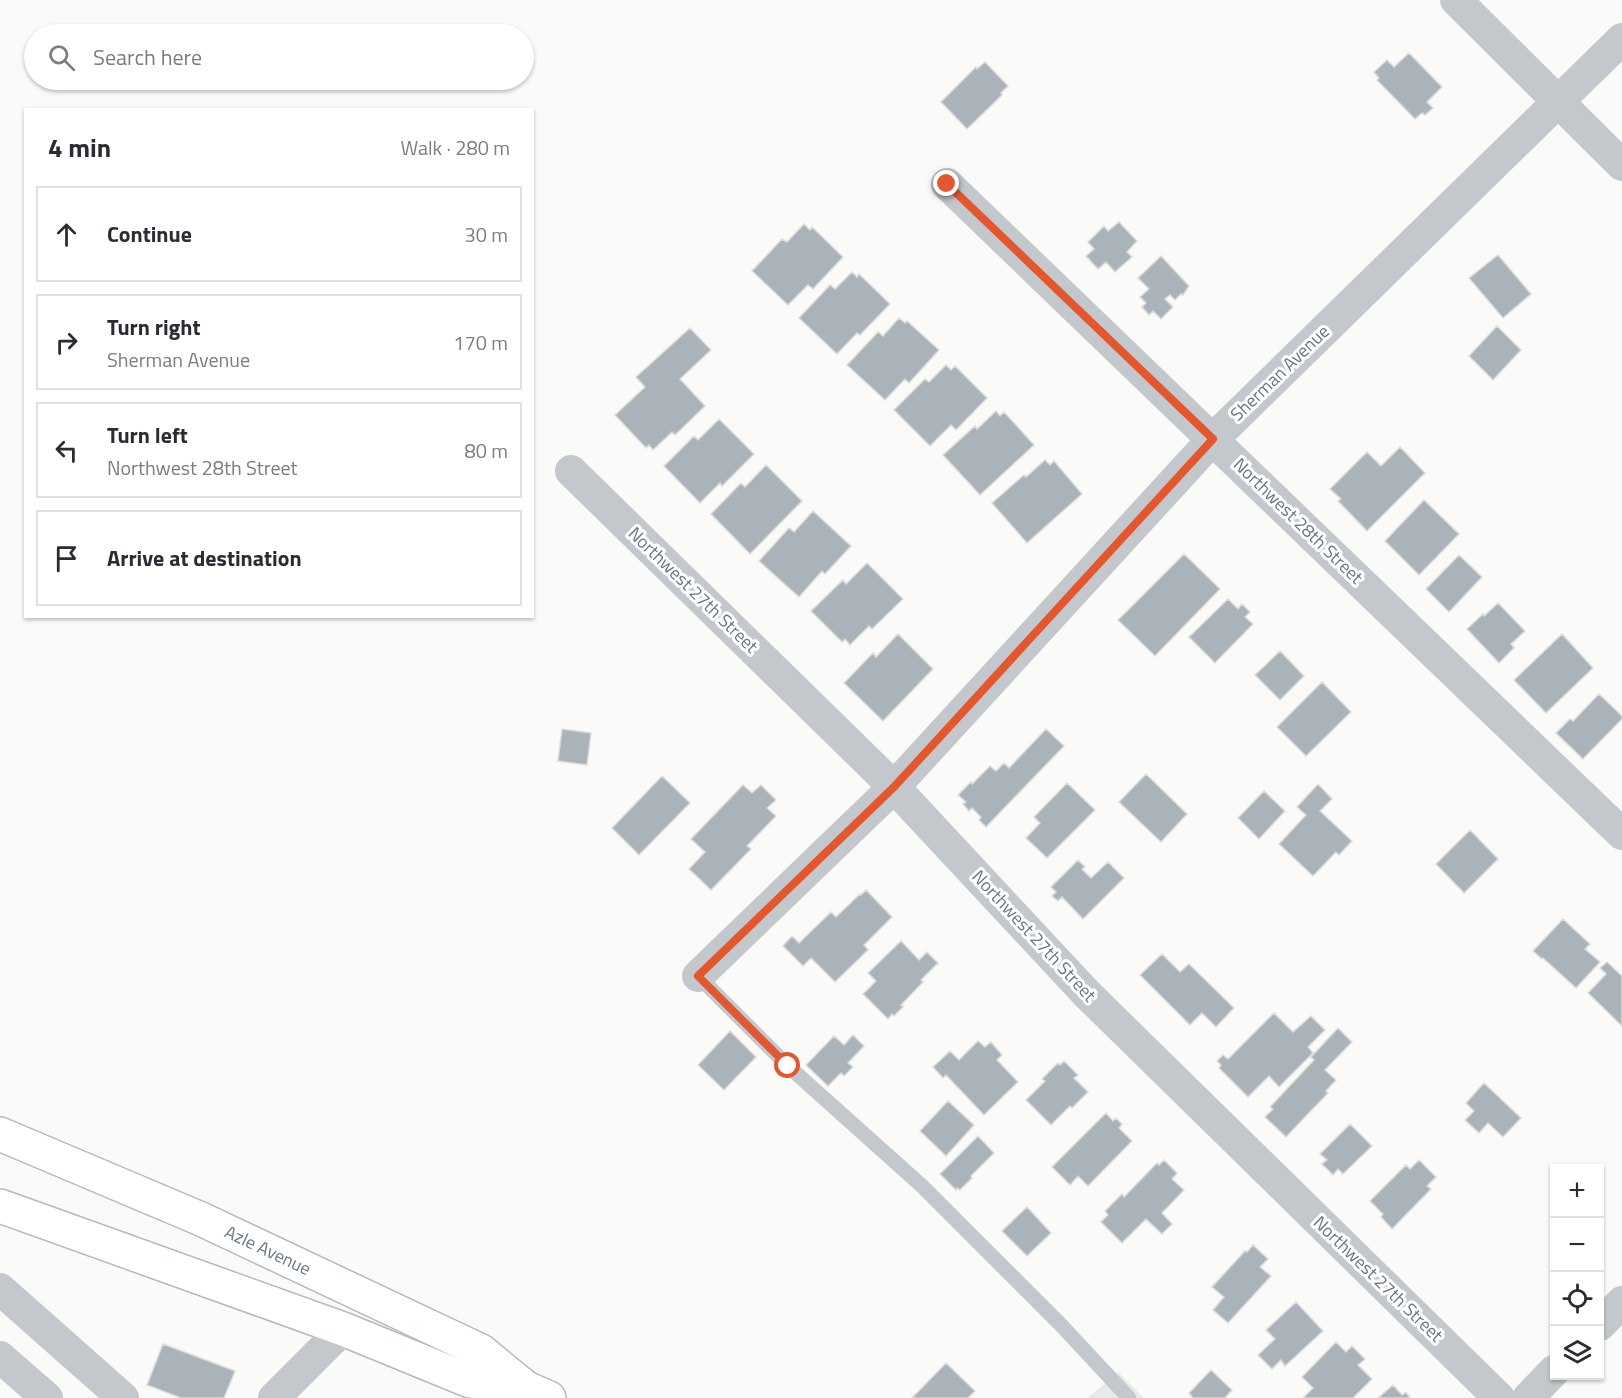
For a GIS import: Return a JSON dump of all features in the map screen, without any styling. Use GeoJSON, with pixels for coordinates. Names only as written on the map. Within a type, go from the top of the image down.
{"type":"FeatureCollection","features":[{"type":"Feature","properties":{"kind":"main road","name":"Azle Avenue"},"geometry":{"type":"LineString","coordinates":[[0,1134],[201,1220],[481,1351],[537,1393]]}},
{"type":"Feature","properties":{"kind":"main road","name":"Azle Avenue"},"geometry":{"type":"LineString","coordinates":[[0,1206],[343,1329],[470,1381],[537,1393]]}},
{"type":"Feature","properties":{"kind":"street"},"geometry":{"type":"LineString","coordinates":[[1456,0],[1622,165]]}},
{"type":"Feature","properties":{"kind":"street","name":"Sherman Avenue"},"geometry":{"type":"LineString","coordinates":[[698,976],[894,787],[1213,439],[1622,39]]}},
{"type":"Feature","properties":{"kind":"street","name":"Northwest 28th Street"},"geometry":{"type":"LineString","coordinates":[[947,184],[1622,834]]}},
{"type":"Feature","properties":{"kind":"street","name":"Northwest 27th Street"},"geometry":{"type":"LineString","coordinates":[[572,471],[894,787],[1087,994],[1499,1398]]}},
{"type":"Feature","properties":{"kind":"street"},"geometry":{"type":"LineString","coordinates":[[0,1289],[123,1398]]}},
{"type":"Feature","properties":{"kind":"street"},"geometry":{"type":"LineString","coordinates":[[1604,1320],[1622,1302]]}},
{"type":"Feature","properties":{"kind":"street"},"geometry":{"type":"LineString","coordinates":[[274,1398],[343,1329]]}},
{"type":"Feature","properties":{"kind":"street"},"geometry":{"type":"LineString","coordinates":[[0,1357],[47,1398]]}},
{"type":"Feature","properties":{"kind":"street"},"geometry":{"type":"LineString","coordinates":[[1528,1398],[1550,1375]]}},
{"type":"Feature","properties":{"kind":"lane"},"geometry":{"type":"LineString","coordinates":[[698,976],[788,1066],[922,1186],[1062,1326],[1129,1398]]}},
{"type":"Feature","properties":{"kind":"shaded area"},"geometry":{"type":"Polygon","coordinates":[[[1118,1372],[1144,1398],[1088,1398],[1118,1372]]]}},
{"type":"Feature","properties":{"kind":"building"},"geometry":{"type":"Polygon","coordinates":[[[1409,53],[1442,87],[1427,102],[1433,108],[1425,115],[1422,113],[1415,119],[1377,80],[1379,78],[1374,72],[1387,60],[1394,67],[1409,53]]]}},
{"type":"Feature","properties":{"kind":"building"},"geometry":{"type":"Polygon","coordinates":[[[985,62],[1008,86],[1001,93],[1002,95],[967,129],[941,102],[976,67],[977,69],[985,62]]]}},
{"type":"Feature","properties":{"kind":"building"},"geometry":{"type":"Polygon","coordinates":[[[1119,222],[1137,241],[1127,252],[1132,257],[1115,272],[1106,262],[1098,269],[1086,256],[1094,249],[1088,242],[1104,226],[1108,231],[1119,222]]]}},
{"type":"Feature","properties":{"kind":"building"},"geometry":{"type":"Polygon","coordinates":[[[804,224],[810,230],[812,227],[843,257],[813,289],[808,285],[788,305],[752,271],[782,239],[787,242],[804,224]]]}},
{"type":"Feature","properties":{"kind":"building"},"geometry":{"type":"Polygon","coordinates":[[[1498,255],[1531,294],[1503,318],[1469,278],[1498,255]]]}},
{"type":"Feature","properties":{"kind":"building"},"geometry":{"type":"Polygon","coordinates":[[[1161,256],[1189,286],[1183,295],[1181,294],[1175,300],[1170,295],[1165,299],[1173,307],[1161,319],[1153,311],[1149,315],[1142,307],[1146,303],[1140,297],[1149,289],[1138,278],[1161,256]]]}},
{"type":"Feature","properties":{"kind":"building"},"geometry":{"type":"Polygon","coordinates":[[[852,272],[857,277],[859,274],[890,304],[860,335],[857,333],[837,354],[799,318],[830,285],[835,289],[852,272]]]}},
{"type":"Feature","properties":{"kind":"building"},"geometry":{"type":"Polygon","coordinates":[[[899,318],[905,323],[907,321],[939,350],[909,383],[905,379],[885,400],[847,365],[878,332],[883,336],[899,318]]]}},
{"type":"Feature","properties":{"kind":"building"},"geometry":{"type":"Polygon","coordinates":[[[1497,326],[1521,350],[1493,380],[1469,356],[1497,326]]]}},
{"type":"Feature","properties":{"kind":"building"},"geometry":{"type":"Polygon","coordinates":[[[690,328],[711,350],[680,379],[705,406],[675,435],[672,432],[653,450],[649,445],[646,448],[615,415],[645,387],[636,377],[690,328]]]}},
{"type":"Feature","properties":{"kind":"building"},"geometry":{"type":"Polygon","coordinates":[[[946,365],[951,370],[955,366],[987,398],[956,430],[951,425],[930,446],[894,410],[925,379],[929,382],[946,365]]]}},
{"type":"Feature","properties":{"kind":"building"},"geometry":{"type":"Polygon","coordinates":[[[996,411],[1000,416],[1004,412],[1034,445],[980,495],[943,455],[975,426],[977,429],[996,411]]]}},
{"type":"Feature","properties":{"kind":"building"},"geometry":{"type":"Polygon","coordinates":[[[719,419],[754,454],[722,486],[720,483],[700,503],[664,466],[694,436],[698,440],[719,419]]]}},
{"type":"Feature","properties":{"kind":"building"},"geometry":{"type":"Polygon","coordinates":[[[1400,447],[1425,473],[1367,531],[1338,501],[1341,499],[1330,489],[1367,452],[1381,466],[1400,447]]]}},
{"type":"Feature","properties":{"kind":"building"},"geometry":{"type":"Polygon","coordinates":[[[1045,460],[1050,465],[1054,461],[1082,494],[1027,543],[992,503],[1045,460]]]}},
{"type":"Feature","properties":{"kind":"building"},"geometry":{"type":"Polygon","coordinates":[[[766,465],[802,501],[750,554],[711,514],[741,483],[745,487],[766,465]]]}},
{"type":"Feature","properties":{"kind":"building"},"geometry":{"type":"Polygon","coordinates":[[[1424,500],[1459,534],[1419,575],[1385,541],[1424,500]]]}},
{"type":"Feature","properties":{"kind":"building"},"geometry":{"type":"Polygon","coordinates":[[[813,511],[851,546],[825,574],[822,571],[799,597],[759,561],[789,528],[794,532],[813,511]]]}},
{"type":"Feature","properties":{"kind":"building"},"geometry":{"type":"Polygon","coordinates":[[[1184,554],[1220,589],[1155,656],[1118,620],[1184,554]]]}},
{"type":"Feature","properties":{"kind":"building"},"geometry":{"type":"Polygon","coordinates":[[[1459,555],[1482,577],[1449,612],[1426,589],[1459,555]]]}},
{"type":"Feature","properties":{"kind":"building"},"geometry":{"type":"Polygon","coordinates":[[[867,563],[903,599],[872,629],[869,626],[850,645],[845,639],[842,642],[811,611],[843,580],[846,584],[867,563]]]}},
{"type":"Feature","properties":{"kind":"building"},"geometry":{"type":"Polygon","coordinates":[[[1228,599],[1238,609],[1242,604],[1250,612],[1245,617],[1253,624],[1215,663],[1189,637],[1228,599]]]}},
{"type":"Feature","properties":{"kind":"building"},"geometry":{"type":"Polygon","coordinates":[[[1498,603],[1525,631],[1511,644],[1514,648],[1499,663],[1467,629],[1498,603]]]}},
{"type":"Feature","properties":{"kind":"building"},"geometry":{"type":"Polygon","coordinates":[[[898,634],[933,669],[883,721],[844,683],[873,653],[876,657],[898,634]]]}},
{"type":"Feature","properties":{"kind":"building"},"geometry":{"type":"Polygon","coordinates":[[[1562,634],[1593,668],[1546,713],[1514,680],[1562,634]]]}},
{"type":"Feature","properties":{"kind":"building"},"geometry":{"type":"Polygon","coordinates":[[[1280,651],[1304,676],[1280,700],[1255,675],[1280,651]]]}},
{"type":"Feature","properties":{"kind":"building"},"geometry":{"type":"Polygon","coordinates":[[[1322,682],[1351,712],[1306,756],[1277,727],[1322,682]]]}},
{"type":"Feature","properties":{"kind":"building"},"geometry":{"type":"Polygon","coordinates":[[[1599,694],[1622,716],[1622,719],[1583,759],[1556,733],[1570,719],[1573,721],[1599,694]]]}},
{"type":"Feature","properties":{"kind":"building"},"geometry":{"type":"Polygon","coordinates":[[[562,729],[591,733],[587,765],[558,761],[562,729]]]}},
{"type":"Feature","properties":{"kind":"building"},"geometry":{"type":"Polygon","coordinates":[[[1046,729],[1064,746],[986,827],[979,820],[981,817],[972,808],[969,811],[963,804],[966,802],[958,795],[990,766],[996,771],[1004,763],[1009,768],[1046,729]]]}},
{"type":"Feature","properties":{"kind":"building"},"geometry":{"type":"Polygon","coordinates":[[[1146,774],[1187,814],[1161,842],[1119,802],[1146,774]]]}},
{"type":"Feature","properties":{"kind":"building"},"geometry":{"type":"Polygon","coordinates":[[[662,776],[690,803],[639,855],[612,828],[662,776]]]}},
{"type":"Feature","properties":{"kind":"building"},"geometry":{"type":"Polygon","coordinates":[[[1067,783],[1095,810],[1047,858],[1026,838],[1040,823],[1034,817],[1067,783]]]}},
{"type":"Feature","properties":{"kind":"building"},"geometry":{"type":"Polygon","coordinates":[[[1318,784],[1332,799],[1320,811],[1352,841],[1339,855],[1336,852],[1313,876],[1279,844],[1306,815],[1297,807],[1318,784]]]}},
{"type":"Feature","properties":{"kind":"building"},"geometry":{"type":"Polygon","coordinates":[[[743,785],[752,793],[761,785],[776,800],[767,808],[776,816],[747,846],[751,849],[711,890],[689,869],[705,852],[691,839],[743,785]]]}},
{"type":"Feature","properties":{"kind":"building"},"geometry":{"type":"Polygon","coordinates":[[[1264,791],[1285,811],[1259,839],[1238,818],[1264,791]]]}},
{"type":"Feature","properties":{"kind":"building"},"geometry":{"type":"Polygon","coordinates":[[[1470,830],[1498,859],[1464,893],[1436,864],[1470,830]]]}},
{"type":"Feature","properties":{"kind":"building"},"geometry":{"type":"Polygon","coordinates":[[[1078,860],[1085,867],[1082,869],[1091,878],[1108,862],[1124,878],[1083,919],[1062,897],[1058,901],[1052,896],[1056,892],[1051,887],[1078,860]]]}},
{"type":"Feature","properties":{"kind":"building"},"geometry":{"type":"Polygon","coordinates":[[[866,890],[892,917],[864,945],[868,950],[835,982],[811,958],[803,966],[783,946],[792,936],[799,943],[831,912],[836,917],[866,890]]]}},
{"type":"Feature","properties":{"kind":"building"},"geometry":{"type":"Polygon","coordinates":[[[1563,919],[1590,944],[1585,949],[1600,962],[1576,988],[1533,951],[1563,919]]]}},
{"type":"Feature","properties":{"kind":"building"},"geometry":{"type":"Polygon","coordinates":[[[901,941],[919,960],[927,952],[938,963],[901,1005],[903,1007],[888,1019],[863,994],[876,981],[868,973],[901,941]]]}},
{"type":"Feature","properties":{"kind":"building"},"geometry":{"type":"Polygon","coordinates":[[[1162,954],[1180,972],[1189,964],[1234,1008],[1216,1027],[1202,1013],[1190,1025],[1140,975],[1162,954]]]}},
{"type":"Feature","properties":{"kind":"building"},"geometry":{"type":"Polygon","coordinates":[[[1607,962],[1622,976],[1622,1026],[1588,993],[1606,974],[1600,968],[1607,962]]]}},
{"type":"Feature","properties":{"kind":"building"},"geometry":{"type":"Polygon","coordinates":[[[1274,1013],[1293,1032],[1311,1016],[1325,1030],[1308,1047],[1313,1053],[1279,1087],[1269,1076],[1248,1097],[1219,1068],[1221,1065],[1217,1061],[1223,1055],[1228,1059],[1274,1013]]]}},
{"type":"Feature","properties":{"kind":"building"},"geometry":{"type":"Polygon","coordinates":[[[1338,1028],[1352,1042],[1325,1070],[1336,1080],[1326,1091],[1328,1093],[1286,1137],[1265,1117],[1273,1109],[1270,1107],[1314,1060],[1311,1057],[1338,1028]]]}},
{"type":"Feature","properties":{"kind":"building"},"geometry":{"type":"Polygon","coordinates":[[[730,1031],[756,1057],[724,1090],[698,1065],[730,1031]]]}},
{"type":"Feature","properties":{"kind":"building"},"geometry":{"type":"Polygon","coordinates":[[[853,1035],[864,1046],[848,1063],[853,1067],[844,1076],[841,1073],[828,1086],[806,1065],[834,1036],[844,1045],[853,1035]]]}},
{"type":"Feature","properties":{"kind":"building"},"geometry":{"type":"Polygon","coordinates":[[[978,1041],[985,1047],[991,1042],[1002,1055],[997,1060],[1018,1082],[984,1115],[946,1075],[943,1078],[933,1067],[950,1051],[959,1060],[978,1041]]]}},
{"type":"Feature","properties":{"kind":"building"},"geometry":{"type":"Polygon","coordinates":[[[1064,1061],[1078,1075],[1074,1078],[1088,1092],[1051,1125],[1026,1100],[1045,1081],[1042,1079],[1058,1063],[1060,1065],[1064,1061]]]}},
{"type":"Feature","properties":{"kind":"building"},"geometry":{"type":"Polygon","coordinates":[[[1484,1083],[1521,1118],[1503,1137],[1488,1123],[1479,1133],[1465,1120],[1474,1111],[1466,1103],[1484,1083]]]}},
{"type":"Feature","properties":{"kind":"building"},"geometry":{"type":"Polygon","coordinates":[[[948,1101],[974,1125],[946,1156],[920,1131],[948,1101]]]}},
{"type":"Feature","properties":{"kind":"building"},"geometry":{"type":"Polygon","coordinates":[[[1106,1113],[1113,1121],[1116,1118],[1122,1124],[1119,1128],[1132,1141],[1088,1186],[1078,1176],[1070,1185],[1052,1167],[1106,1113]]]}},
{"type":"Feature","properties":{"kind":"building"},"geometry":{"type":"Polygon","coordinates":[[[1350,1124],[1372,1146],[1343,1174],[1338,1169],[1333,1175],[1322,1164],[1327,1160],[1320,1154],[1350,1124]]]}},
{"type":"Feature","properties":{"kind":"building"},"geometry":{"type":"Polygon","coordinates":[[[978,1136],[994,1153],[960,1190],[957,1188],[956,1190],[940,1174],[978,1136]]]}},
{"type":"Feature","properties":{"kind":"building"},"geometry":{"type":"Polygon","coordinates":[[[1164,1160],[1177,1173],[1172,1179],[1184,1190],[1162,1213],[1172,1224],[1162,1234],[1146,1219],[1122,1243],[1101,1222],[1108,1215],[1105,1211],[1122,1194],[1124,1197],[1157,1163],[1159,1165],[1164,1160]]]}},
{"type":"Feature","properties":{"kind":"building"},"geometry":{"type":"Polygon","coordinates":[[[1419,1160],[1436,1177],[1427,1186],[1431,1189],[1392,1229],[1381,1217],[1383,1214],[1370,1201],[1406,1165],[1410,1169],[1419,1160]]]}},
{"type":"Feature","properties":{"kind":"building"},"geometry":{"type":"Polygon","coordinates":[[[1027,1207],[1051,1233],[1027,1256],[1002,1231],[1027,1207]]]}},
{"type":"Feature","properties":{"kind":"building"},"geometry":{"type":"Polygon","coordinates":[[[1253,1245],[1268,1259],[1260,1267],[1271,1276],[1228,1323],[1213,1310],[1224,1297],[1212,1287],[1253,1245]]]}},
{"type":"Feature","properties":{"kind":"building"},"geometry":{"type":"Polygon","coordinates":[[[1296,1302],[1323,1331],[1285,1366],[1281,1360],[1272,1369],[1258,1355],[1275,1339],[1266,1330],[1296,1302]]]}},
{"type":"Feature","properties":{"kind":"building"},"geometry":{"type":"Polygon","coordinates":[[[1336,1342],[1346,1352],[1352,1346],[1365,1359],[1358,1365],[1372,1379],[1353,1398],[1303,1398],[1313,1388],[1302,1377],[1336,1342]]]}},
{"type":"Feature","properties":{"kind":"building"},"geometry":{"type":"Polygon","coordinates":[[[163,1344],[235,1371],[224,1398],[181,1398],[147,1385],[163,1344]]]}},
{"type":"Feature","properties":{"kind":"building"},"geometry":{"type":"Polygon","coordinates":[[[946,1363],[975,1391],[968,1398],[912,1398],[946,1363]]]}},
{"type":"Feature","properties":{"kind":"building"},"geometry":{"type":"Polygon","coordinates":[[[1211,1370],[1232,1390],[1225,1398],[1193,1398],[1189,1393],[1211,1370]]]}},
{"type":"Feature","properties":{"kind":"building"},"geometry":{"type":"Polygon","coordinates":[[[1393,1385],[1402,1395],[1406,1392],[1410,1398],[1378,1398],[1393,1385]]]}},
{"type":"Feature","properties":{"kind":"route"},"geometry":{"type":"LineString","coordinates":[[788,1066],[698,976],[894,787],[1213,439],[947,184]]}}]}
